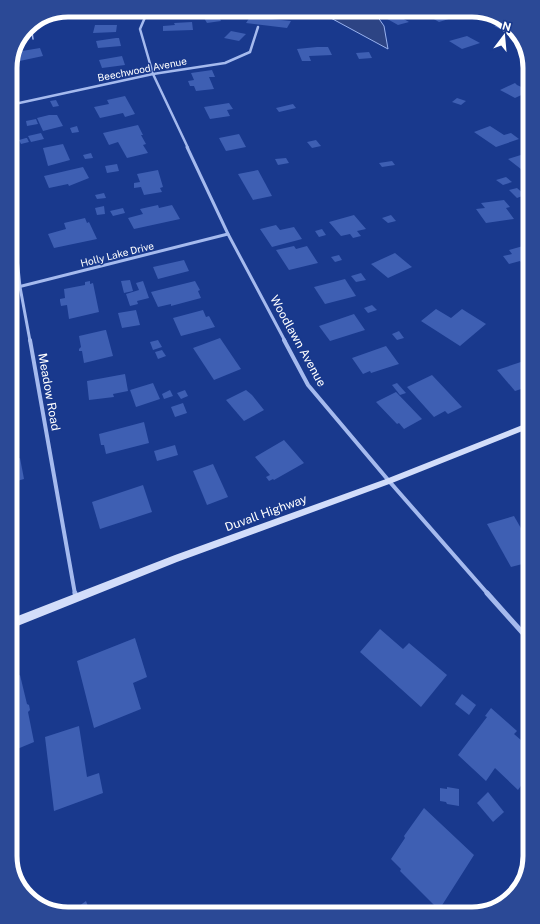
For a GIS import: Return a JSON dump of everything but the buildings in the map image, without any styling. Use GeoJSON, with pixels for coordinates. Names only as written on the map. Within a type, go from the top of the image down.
{"type":"FeatureCollection","features":[{"type":"Feature","properties":{"kind":"street","name":"Woodlawn Avenue"},"geometry":{"type":"LineString","coordinates":[[145,17],[140,29],[153,74],[228,234],[308,385],[388,481],[523,633]]}},
{"type":"Feature","properties":{"kind":"street","name":"Beechwood Avenue"},"geometry":{"type":"LineString","coordinates":[[17,103],[153,74],[225,63],[250,52],[258,27]]}},
{"type":"Feature","properties":{"kind":"street","name":"Holly Lake Drive"},"geometry":{"type":"LineString","coordinates":[[17,288],[228,234]]}},
{"type":"Feature","properties":{"kind":"street","name":"Meadow Road"},"geometry":{"type":"LineString","coordinates":[[17,258],[20,287],[76,596]]}},
{"type":"Feature","properties":{"kind":"street","name":"Duvall Highway"},"geometry":{"type":"LineString","coordinates":[[17,621],[76,596],[388,481],[523,428]]}},
{"type":"Feature","properties":{"kind":"lane"},"geometry":{"type":"LineString","coordinates":[[32,32],[33,39]]}},
{"type":"Feature","properties":{"kind":"water"},"geometry":{"type":"Polygon","coordinates":[[[329,17],[378,17],[384,26],[388,49],[329,17]]]}}]}
